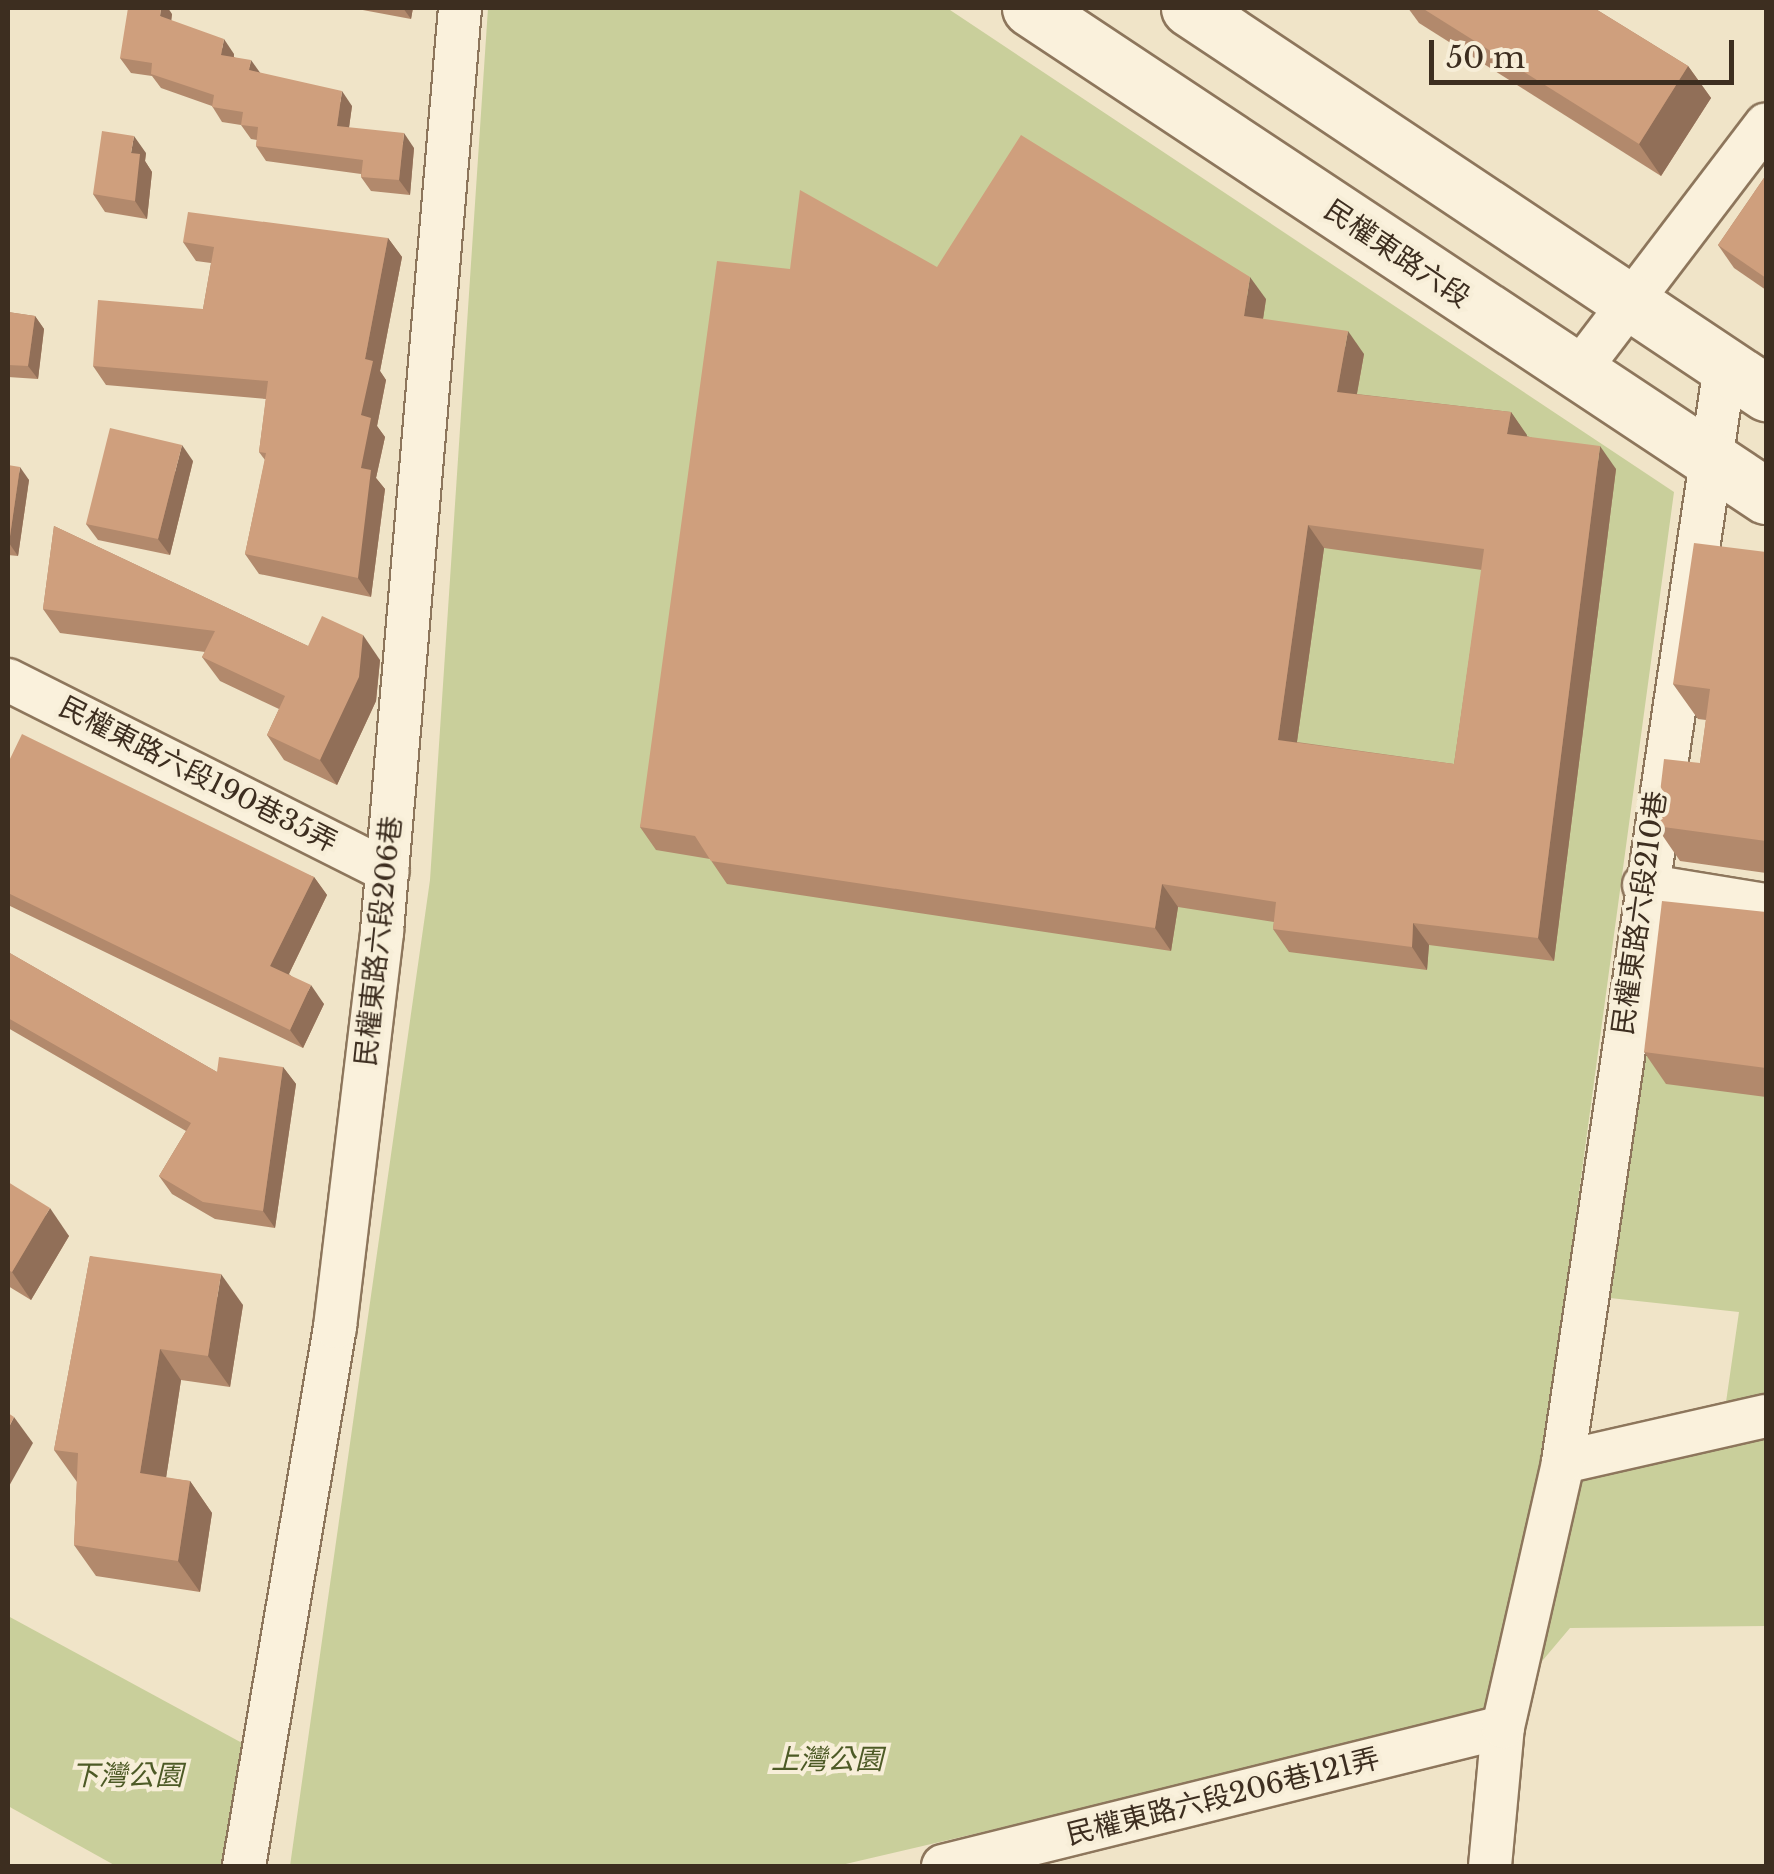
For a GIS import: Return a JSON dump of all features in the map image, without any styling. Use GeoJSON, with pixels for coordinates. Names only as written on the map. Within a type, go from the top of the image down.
{"type":"FeatureCollection","features":[{"type":"Feature","properties":{"kind":"main road","name":"民權東路六段"},"geometry":{"type":"LineString","coordinates":[[1030,8],[1575,374],[1766,496]]}},
{"type":"Feature","properties":{"kind":"main road"},"geometry":{"type":"LineString","coordinates":[[1190,8],[1746,380]]}},
{"type":"Feature","properties":{"kind":"street","name":"民權東路六段206巷"},"geometry":{"type":"LineString","coordinates":[[244,1866],[335,1327],[388,871],[460,8]]}},
{"type":"Feature","properties":{"kind":"street"},"geometry":{"type":"LineString","coordinates":[[1575,374],[1766,124]]}},
{"type":"Feature","properties":{"kind":"street","name":"民權東路六段210巷"},"geometry":{"type":"LineString","coordinates":[[1490,1866],[1502,1726],[1564,1462],[1706,459],[1746,380]]}},
{"type":"Feature","properties":{"kind":"street","name":"民權東路六段190巷35弄"},"geometry":{"type":"LineString","coordinates":[[8,680],[388,871]]}},
{"type":"Feature","properties":{"kind":"street"},"geometry":{"type":"LineString","coordinates":[[1644,886],[1766,905]]}},
{"type":"Feature","properties":{"kind":"street"},"geometry":{"type":"LineString","coordinates":[[1564,1462],[1766,1416]]}},
{"type":"Feature","properties":{"kind":"street","name":"民權東路六段206巷121弄"},"geometry":{"type":"LineString","coordinates":[[943,1866],[1502,1726]]}},
{"type":"Feature","properties":{"kind":"green space","name":"上灣公園"},"geometry":{"type":"Polygon","coordinates":[[[488,8],[947,8],[1674,492],[1539,1488],[1766,1435],[1766,1626],[1570,1628],[1500,1711],[837,1866],[290,1866],[430,880],[488,8]]]}},
{"type":"Feature","properties":{"kind":"green space"},"geometry":{"type":"Polygon","coordinates":[[[1664,903],[1766,918],[1766,1398],[1725,1409],[1739,1312],[1610,1298],[1664,903]]]}},
{"type":"Feature","properties":{"kind":"green space","name":"下灣公園"},"geometry":{"type":"Polygon","coordinates":[[[8,1616],[255,1750],[221,1866],[116,1866],[8,1806],[8,1616]]]}},
{"type":"Feature","properties":{"kind":"building"},"geometry":{"type":"Polygon","coordinates":[[[128,8],[161,8],[160,16],[224,39],[221,55],[251,60],[249,70],[342,91],[337,126],[404,133],[399,180],[361,177],[363,160],[256,146],[258,127],[241,125],[243,112],[212,107],[214,95],[151,74],[152,63],[120,58],[128,8]]]}},
{"type":"Feature","properties":{"kind":"building"},"geometry":{"type":"Polygon","coordinates":[[[1422,8],[1594,8],[1688,66],[1639,144],[1422,8]]]}},
{"type":"Feature","properties":{"kind":"building"},"geometry":{"type":"Polygon","coordinates":[[[102,131],[134,136],[131,153],[140,154],[135,201],[93,194],[102,131]]]}},
{"type":"Feature","properties":{"kind":"building"},"geometry":{"type":"Polygon","coordinates":[[[1021,135],[1250,277],[1244,316],[1348,331],[1337,392],[1511,412],[1507,434],[1600,446],[1538,938],[1413,923],[1412,947],[1273,929],[1276,902],[1162,884],[1155,928],[711,861],[695,836],[640,827],[717,261],[790,269],[800,190],[937,267],[1021,135]],[[1308,525],[1278,740],[1454,764],[1484,549],[1308,525]]]}},
{"type":"Feature","properties":{"kind":"building"},"geometry":{"type":"Polygon","coordinates":[[[1766,175],[1766,278],[1718,245],[1766,175]]]}},
{"type":"Feature","properties":{"kind":"building"},"geometry":{"type":"Polygon","coordinates":[[[188,212],[388,238],[365,359],[373,361],[361,415],[371,418],[361,468],[371,470],[358,578],[245,554],[266,453],[259,452],[268,381],[93,366],[98,300],[203,309],[214,247],[183,242],[188,212]]]}},
{"type":"Feature","properties":{"kind":"building"},"geometry":{"type":"Polygon","coordinates":[[[8,312],[35,316],[28,366],[8,365],[8,312]]]}},
{"type":"Feature","properties":{"kind":"building"},"geometry":{"type":"Polygon","coordinates":[[[110,428],[182,445],[158,539],[86,524],[110,428]]]}},
{"type":"Feature","properties":{"kind":"building"},"geometry":{"type":"Polygon","coordinates":[[[8,465],[20,467],[9,543],[8,543],[8,465]]]}},
{"type":"Feature","properties":{"kind":"building"},"geometry":{"type":"Polygon","coordinates":[[[54,526],[308,646],[322,616],[363,635],[359,677],[320,760],[267,735],[285,696],[202,657],[215,631],[43,609],[54,526]]]}},
{"type":"Feature","properties":{"kind":"building"},"geometry":{"type":"Polygon","coordinates":[[[1694,543],[1766,552],[1766,841],[1656,826],[1664,759],[1700,763],[1710,689],[1673,684],[1694,543]]]}},
{"type":"Feature","properties":{"kind":"building"},"geometry":{"type":"Polygon","coordinates":[[[22,734],[314,877],[270,966],[311,985],[290,1030],[8,893],[8,763],[22,734]]]}},
{"type":"Feature","properties":{"kind":"building"},"geometry":{"type":"Polygon","coordinates":[[[1662,901],[1766,912],[1766,1068],[1644,1052],[1662,901]]]}},
{"type":"Feature","properties":{"kind":"building"},"geometry":{"type":"Polygon","coordinates":[[[8,952],[217,1072],[219,1057],[283,1067],[263,1211],[203,1202],[159,1176],[191,1123],[8,1018],[8,952]]]}},
{"type":"Feature","properties":{"kind":"building"},"geometry":{"type":"Polygon","coordinates":[[[8,1182],[50,1208],[12,1272],[8,1270],[8,1182]]]}},
{"type":"Feature","properties":{"kind":"building"},"geometry":{"type":"Polygon","coordinates":[[[90,1256],[221,1274],[208,1356],[160,1349],[140,1473],[190,1481],[178,1561],[74,1545],[78,1453],[54,1450],[90,1256]]]}}]}
